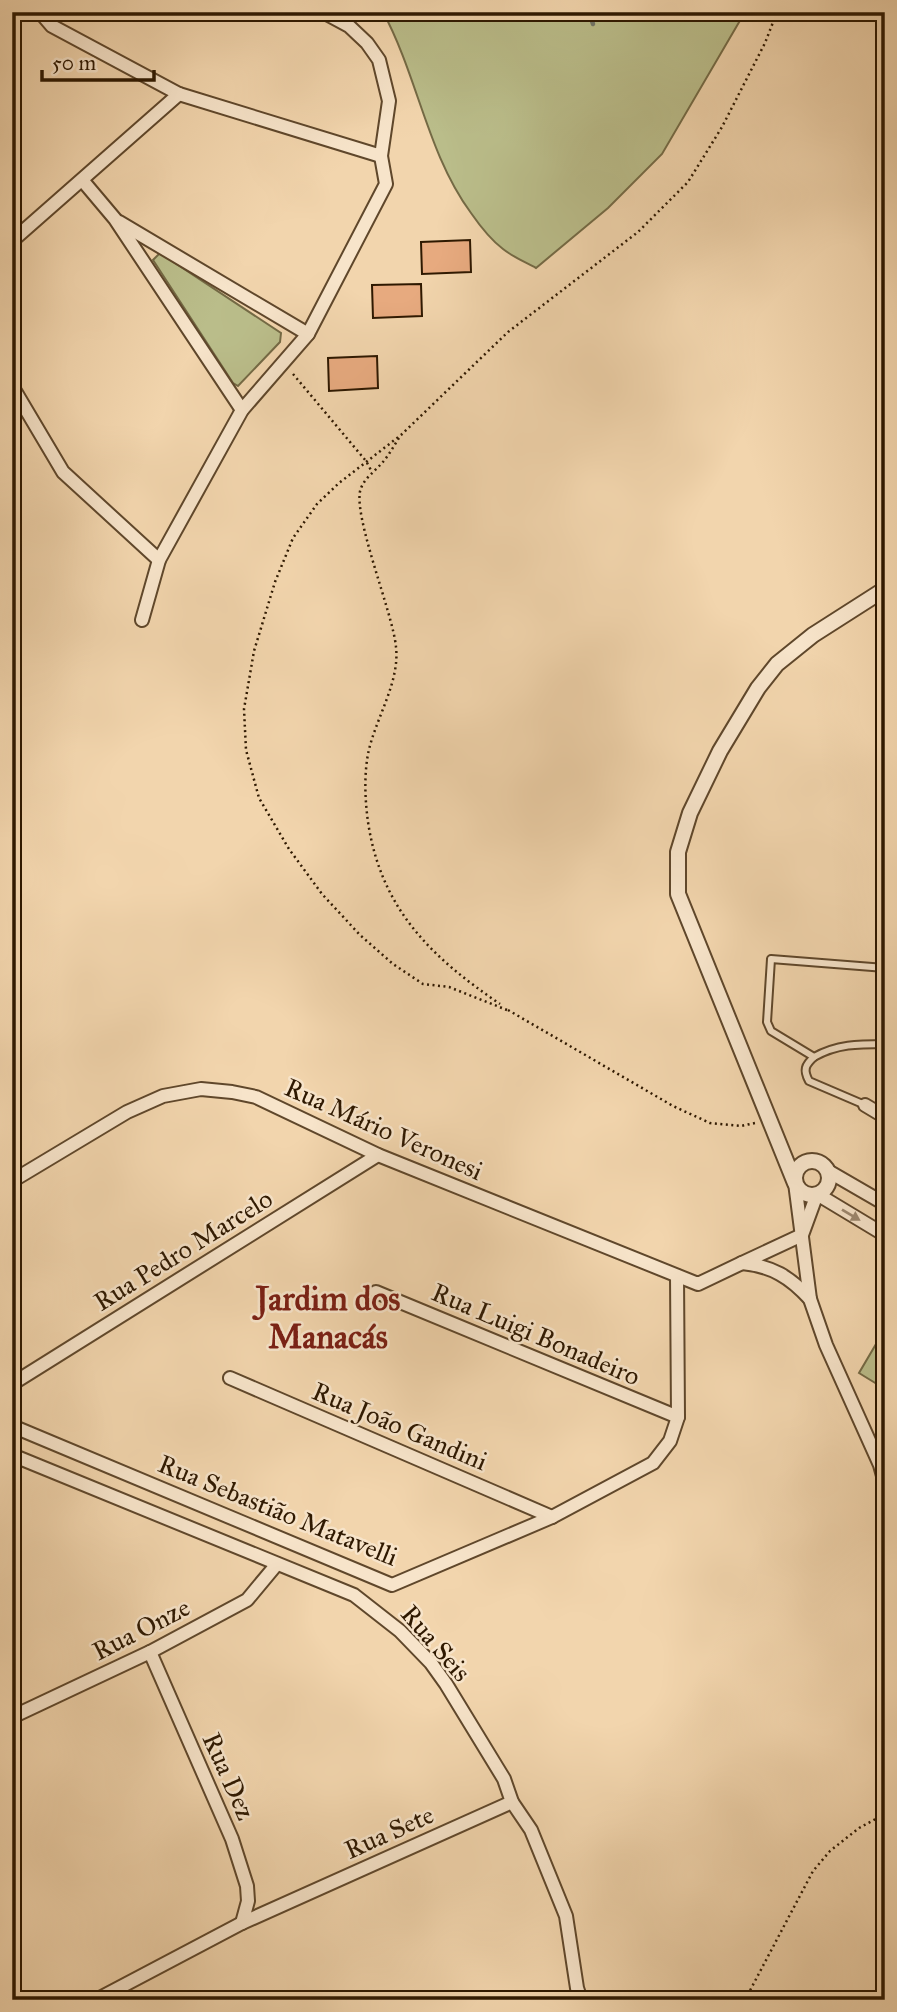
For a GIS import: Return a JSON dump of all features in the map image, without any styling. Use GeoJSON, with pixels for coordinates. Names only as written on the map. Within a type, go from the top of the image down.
{"type":"FeatureCollection","features":[{"type":"Feature","properties":{"kind":"street"},"geometry":{"type":"LineString","coordinates":[[40,12],[52,26],[179,94],[382,156]]}},
{"type":"Feature","properties":{"kind":"street"},"geometry":{"type":"LineString","coordinates":[[142,620],[159,560],[242,410],[308,334],[386,184],[382,156],[389,101],[379,60],[367,43],[348,26],[323,12]]}},
{"type":"Feature","properties":{"kind":"street"},"geometry":{"type":"LineString","coordinates":[[12,241],[179,94]]}},
{"type":"Feature","properties":{"kind":"street"},"geometry":{"type":"LineString","coordinates":[[83,181],[115,219],[242,410]]}},
{"type":"Feature","properties":{"kind":"street"},"geometry":{"type":"LineString","coordinates":[[115,219],[308,334]]}},
{"type":"Feature","properties":{"kind":"street"},"geometry":{"type":"LineString","coordinates":[[12,386],[63,472],[159,560]]}},
{"type":"Feature","properties":{"kind":"street"},"geometry":{"type":"LineString","coordinates":[[885,589],[813,635],[777,664],[758,688],[720,751],[690,813],[678,852],[678,894],[797,1188],[806,1195],[817,1194],[885,1235]]}},
{"type":"Feature","properties":{"kind":"street","name":"Rua Mário Veronesi"},"geometry":{"type":"LineString","coordinates":[[12,1181],[127,1112],[163,1096],[201,1089],[256,1097],[378,1155],[698,1284],[802,1235]]}},
{"type":"Feature","properties":{"kind":"street"},"geometry":{"type":"LineString","coordinates":[[865,1105],[885,1117]]}},
{"type":"Feature","properties":{"kind":"street"},"geometry":{"type":"LineString","coordinates":[[778,1139],[808,1160],[820,1162],[828,1171],[885,1204]]}},
{"type":"Feature","properties":{"kind":"street","name":"Rua Pedro Marcelo"},"geometry":{"type":"LineString","coordinates":[[12,1384],[378,1155]]}},
{"type":"Feature","properties":{"kind":"street"},"geometry":{"type":"LineString","coordinates":[[808,1160],[795,1172],[795,1183],[810,1299],[826,1345],[880,1465],[885,1483]]}},
{"type":"Feature","properties":{"kind":"street"},"geometry":{"type":"LineString","coordinates":[[802,1235],[817,1194],[826,1187],[828,1171]]}},
{"type":"Feature","properties":{"kind":"street"},"geometry":{"type":"LineString","coordinates":[[742,1263],[776,1270],[794,1281],[810,1299]]}},
{"type":"Feature","properties":{"kind":"street","name":"Rua Sebastião Matavelli"},"geometry":{"type":"LineString","coordinates":[[12,1426],[392,1585],[552,1517],[653,1463],[670,1441],[678,1417],[677,1276]]}},
{"type":"Feature","properties":{"kind":"street","name":"Rua Luigi Bonadeiro"},"geometry":{"type":"LineString","coordinates":[[376,1292],[678,1417]]}},
{"type":"Feature","properties":{"kind":"street","name":"Rua João Gandini"},"geometry":{"type":"LineString","coordinates":[[230,1378],[552,1517]]}},
{"type":"Feature","properties":{"kind":"street","name":"Rua Seis"},"geometry":{"type":"LineString","coordinates":[[12,1455],[354,1595],[415,1646],[446,1684],[504,1779],[512,1802]]}},
{"type":"Feature","properties":{"kind":"street","name":"Rua Onze"},"geometry":{"type":"LineString","coordinates":[[12,1717],[150,1652],[247,1600],[277,1564]]}},
{"type":"Feature","properties":{"kind":"street","name":"Rua Dez"},"geometry":{"type":"LineString","coordinates":[[150,1652],[232,1839],[247,1886],[248,1901],[242,1923]]}},
{"type":"Feature","properties":{"kind":"street"},"geometry":{"type":"LineString","coordinates":[[512,1802],[531,1830],[566,1916],[581,2000]]}},
{"type":"Feature","properties":{"kind":"street","name":"Rua Sete"},"geometry":{"type":"LineString","coordinates":[[96,2000],[242,1923],[512,1802]]}},
{"type":"Feature","properties":{"kind":"lane"},"geometry":{"type":"LineString","coordinates":[[814,1057],[767,1027],[772,959],[885,968]]}},
{"type":"Feature","properties":{"kind":"lane"},"geometry":{"type":"LineString","coordinates":[[865,1105],[809,1081],[804,1073],[806,1064],[828,1049],[845,1045],[885,1044]]}},
{"type":"Feature","properties":{"kind":"path"},"geometry":{"type":"LineString","coordinates":[[507,1010],[449,987],[423,984],[393,964],[360,935],[322,894],[289,849],[259,798],[246,750],[244,709],[254,652],[275,582],[293,538],[317,504],[339,483],[401,435],[508,332],[638,232],[688,182],[722,127],[765,43],[777,12]]}},
{"type":"Feature","properties":{"kind":"path"},"geometry":{"type":"LineString","coordinates":[[284,364],[366,461],[372,472]]}},
{"type":"Feature","properties":{"kind":"path"},"geometry":{"type":"LineString","coordinates":[[401,435],[359,492],[359,507],[397,649],[394,673],[368,755],[365,801],[371,842],[384,884],[404,918],[433,951],[466,981],[507,1010],[709,1123],[741,1126],[769,1120]]}},
{"type":"Feature","properties":{"kind":"path"},"geometry":{"type":"LineString","coordinates":[[745,2000],[813,1871],[830,1851],[859,1828],[885,1814]]}},
{"type":"Feature","properties":{"kind":"green space"},"geometry":{"type":"Polygon","coordinates":[[[383,12],[745,12],[662,154],[608,208],[536,268],[511,255],[494,241],[456,190],[433,140],[405,62],[383,12]]]}},
{"type":"Feature","properties":{"kind":"green space"},"geometry":{"type":"Polygon","coordinates":[[[160,253],[281,333],[280,342],[238,386],[233,383],[153,260],[160,253]]]}},
{"type":"Feature","properties":{"kind":"green space"},"geometry":{"type":"Polygon","coordinates":[[[879,1339],[885,1343],[885,1389],[859,1373],[879,1339]]]}},
{"type":"Feature","properties":{"kind":"building"},"geometry":{"type":"Polygon","coordinates":[[[470,240],[471,272],[422,274],[421,242],[470,240]]]}},
{"type":"Feature","properties":{"kind":"building"},"geometry":{"type":"Polygon","coordinates":[[[421,284],[422,316],[373,318],[372,285],[421,284]]]}},
{"type":"Feature","properties":{"kind":"building"},"geometry":{"type":"Polygon","coordinates":[[[377,356],[378,388],[329,391],[328,358],[377,356]]]}},
{"type":"Feature","properties":{"kind":"waterway"},"geometry":{"type":"LineString","coordinates":[[589,12],[593,24]]}},
{"type":"Feature","properties":{"kind":"district","name":"Jardim dos Manacás"},"geometry":{"type":"Point","coordinates":[328,1318]}}]}
